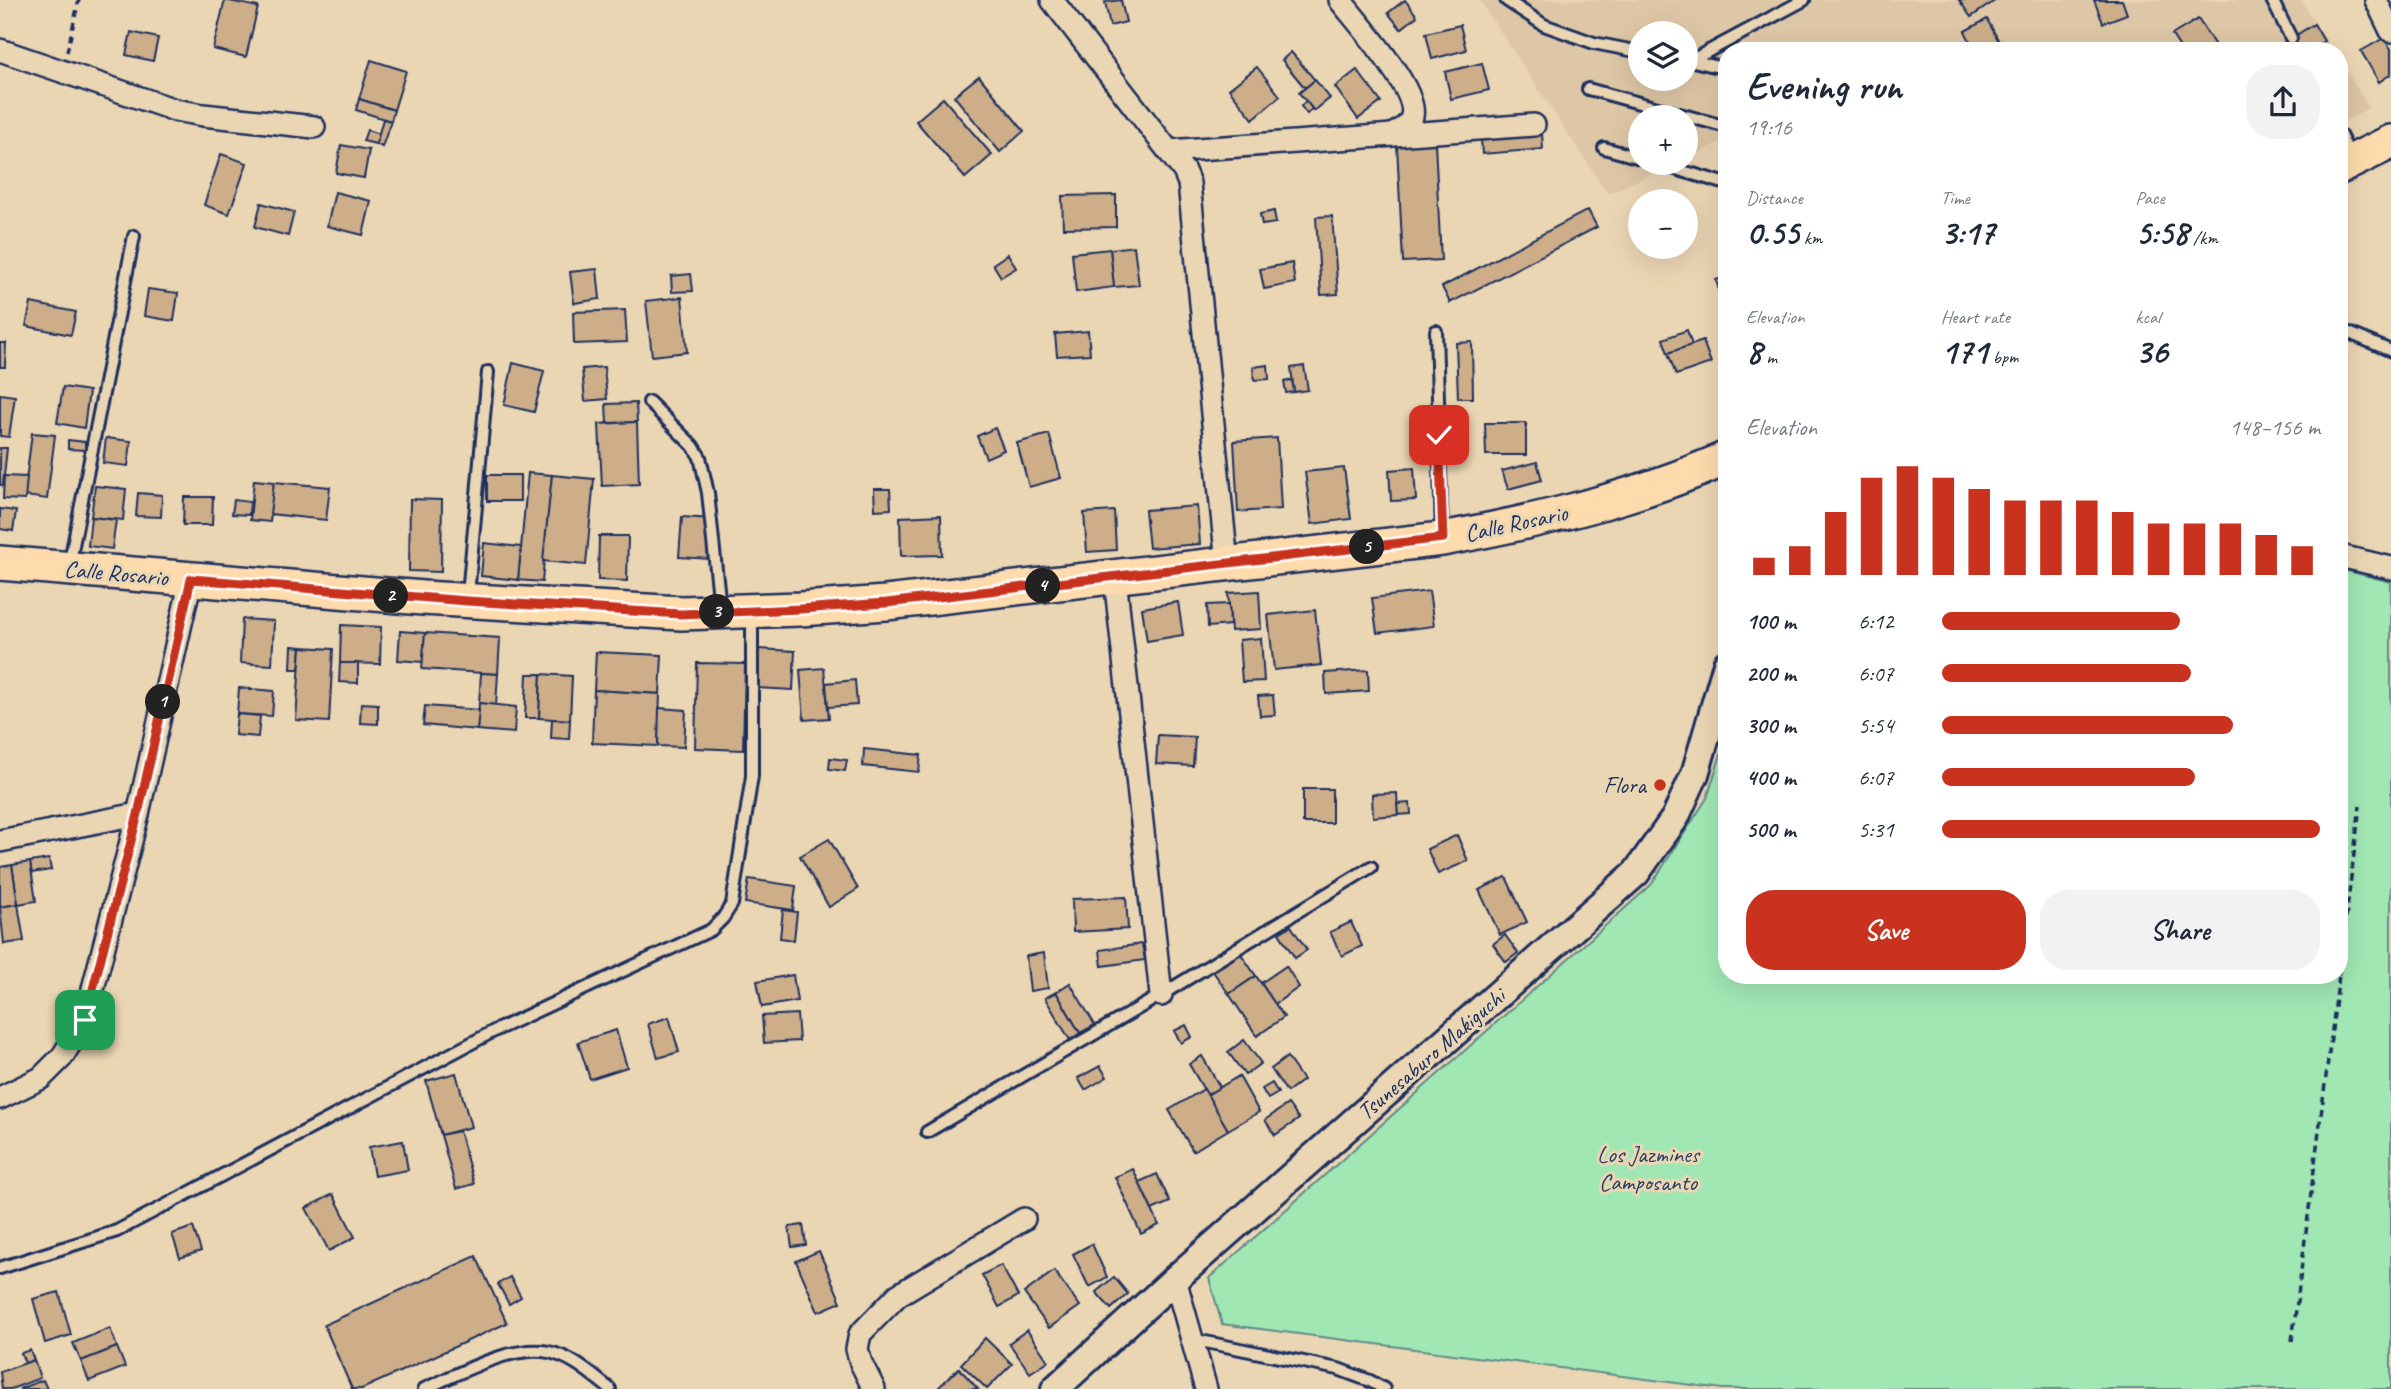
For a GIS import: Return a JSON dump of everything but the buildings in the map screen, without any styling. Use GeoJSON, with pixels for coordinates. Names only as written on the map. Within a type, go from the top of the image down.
{"type":"FeatureCollection","features":[{"type":"Feature","properties":{"kind":"main road"},"geometry":{"type":"LineString","coordinates":[[2348,153],[2391,142]]}},
{"type":"Feature","properties":{"kind":"main road","name":"Calle Rosario"},"geometry":{"type":"LineString","coordinates":[[0,564],[467,601],[681,614],[736,612],[886,603],[1443,538],[1585,508],[1685,476],[1718,462]]}},
{"type":"Feature","properties":{"kind":"street"},"geometry":{"type":"LineString","coordinates":[[1340,0],[1396,71],[1412,104],[1412,117],[1406,126],[1392,135]]}},
{"type":"Feature","properties":{"kind":"street"},"geometry":{"type":"LineString","coordinates":[[2376,0],[2391,31]]}},
{"type":"Feature","properties":{"kind":"street"},"geometry":{"type":"LineString","coordinates":[[1058,1],[1184,171],[1189,183],[1227,564]]}},
{"type":"Feature","properties":{"kind":"street"},"geometry":{"type":"LineString","coordinates":[[0,50],[175,110],[314,127]]}},
{"type":"Feature","properties":{"kind":"street"},"geometry":{"type":"LineString","coordinates":[[1169,151],[1534,125]]}},
{"type":"Feature","properties":{"kind":"street"},"geometry":{"type":"LineString","coordinates":[[2348,558],[2391,568]]}},
{"type":"Feature","properties":{"kind":"street"},"geometry":{"type":"LineString","coordinates":[[1115,578],[1161,995]]}},
{"type":"Feature","properties":{"kind":"street"},"geometry":{"type":"LineString","coordinates":[[0,1098],[41,1078],[62,1057],[85,1020],[138,814],[191,579]]}},
{"type":"Feature","properties":{"kind":"street","name":"Tsunesaburo Makiguchi"},"geometry":{"type":"LineString","coordinates":[[1055,1389],[1174,1279],[1636,873],[1675,818],[1695,774],[1718,695]]}},
{"type":"Feature","properties":{"kind":"street"},"geometry":{"type":"LineString","coordinates":[[0,841],[138,814]]}},
{"type":"Feature","properties":{"kind":"street"},"geometry":{"type":"LineString","coordinates":[[874,1389],[857,1349],[860,1334],[898,1295],[1024,1219]]}},
{"type":"Feature","properties":{"kind":"street"},"geometry":{"type":"LineString","coordinates":[[1174,1279],[1206,1389]]}},
{"type":"Feature","properties":{"kind":"lane"},"geometry":{"type":"LineString","coordinates":[[1506,0],[1544,26],[1594,43],[1628,50]]}},
{"type":"Feature","properties":{"kind":"lane"},"geometry":{"type":"LineString","coordinates":[[1723,42],[1804,0]]}},
{"type":"Feature","properties":{"kind":"lane"},"geometry":{"type":"LineString","coordinates":[[2272,0],[2291,38]]}},
{"type":"Feature","properties":{"kind":"lane"},"geometry":{"type":"LineString","coordinates":[[1698,55],[1718,44]]}},
{"type":"Feature","properties":{"kind":"lane"},"geometry":{"type":"LineString","coordinates":[[1698,62],[1718,67]]}},
{"type":"Feature","properties":{"kind":"lane"},"geometry":{"type":"LineString","coordinates":[[1588,89],[1718,125]]}},
{"type":"Feature","properties":{"kind":"lane"},"geometry":{"type":"LineString","coordinates":[[1604,148],[1628,155]]}},
{"type":"Feature","properties":{"kind":"lane"},"geometry":{"type":"LineString","coordinates":[[1696,175],[1718,181]]}},
{"type":"Feature","properties":{"kind":"lane"},"geometry":{"type":"LineString","coordinates":[[68,569],[134,236]]}},
{"type":"Feature","properties":{"kind":"lane"},"geometry":{"type":"LineString","coordinates":[[1436,331],[1443,538]]}},
{"type":"Feature","properties":{"kind":"lane"},"geometry":{"type":"LineString","coordinates":[[2348,332],[2391,351]]}},
{"type":"Feature","properties":{"kind":"lane"},"geometry":{"type":"LineString","coordinates":[[467,601],[488,372]]}},
{"type":"Feature","properties":{"kind":"lane"},"geometry":{"type":"LineString","coordinates":[[0,1268],[117,1231],[496,1030],[711,930],[723,918],[732,904],[752,776],[736,612],[700,457],[693,446],[649,402]]}},
{"type":"Feature","properties":{"kind":"lane"},"geometry":{"type":"LineString","coordinates":[[927,1132],[1161,995],[1371,867]]}},
{"type":"Feature","properties":{"kind":"lane"},"geometry":{"type":"LineString","coordinates":[[1191,1339],[1338,1369],[1384,1389]]}},
{"type":"Feature","properties":{"kind":"lane"},"geometry":{"type":"LineString","coordinates":[[424,1389],[477,1366],[527,1351],[550,1352],[574,1361],[610,1389]]}},
{"type":"Feature","properties":{"kind":"path"},"geometry":{"type":"LineString","coordinates":[[63,71],[79,0]]}},
{"type":"Feature","properties":{"kind":"path"},"geometry":{"type":"LineString","coordinates":[[2348,901],[2360,806]]}},
{"type":"Feature","properties":{"kind":"path"},"geometry":{"type":"LineString","coordinates":[[2292,1341],[2338,984]]}},
{"type":"Feature","properties":{"kind":"shaded area"},"geometry":{"type":"Polygon","coordinates":[[[1479,0],[2301,0],[2327,42],[1718,42],[1718,143],[1698,153],[1698,105],[1628,105],[1628,175],[1650,175],[1608,194],[1479,0]]]}},
{"type":"Feature","properties":{"kind":"shaded area"},"geometry":{"type":"Polygon","coordinates":[[[2348,74],[2369,108],[2348,119],[2348,74]]]}},
{"type":"Feature","properties":{"kind":"green space","name":"Los Jazmines Camposanto"},"geometry":{"type":"Polygon","coordinates":[[[2348,571],[2391,582],[2391,1389],[1723,1389],[1222,1324],[1209,1278],[1651,885],[1707,798],[1718,763],[1718,984],[2348,984],[2348,571]]]}},
{"type":"Feature","properties":{"kind":"place","name":"Flora"},"geometry":{"type":"Point","coordinates":[1660,785]}},
{"type":"Feature","properties":{"kind":"route"},"geometry":{"type":"LineString","coordinates":[[85,1020],[138,814],[191,579],[467,601],[681,614],[886,603],[1115,578],[1443,538],[1439,435]]}}]}
